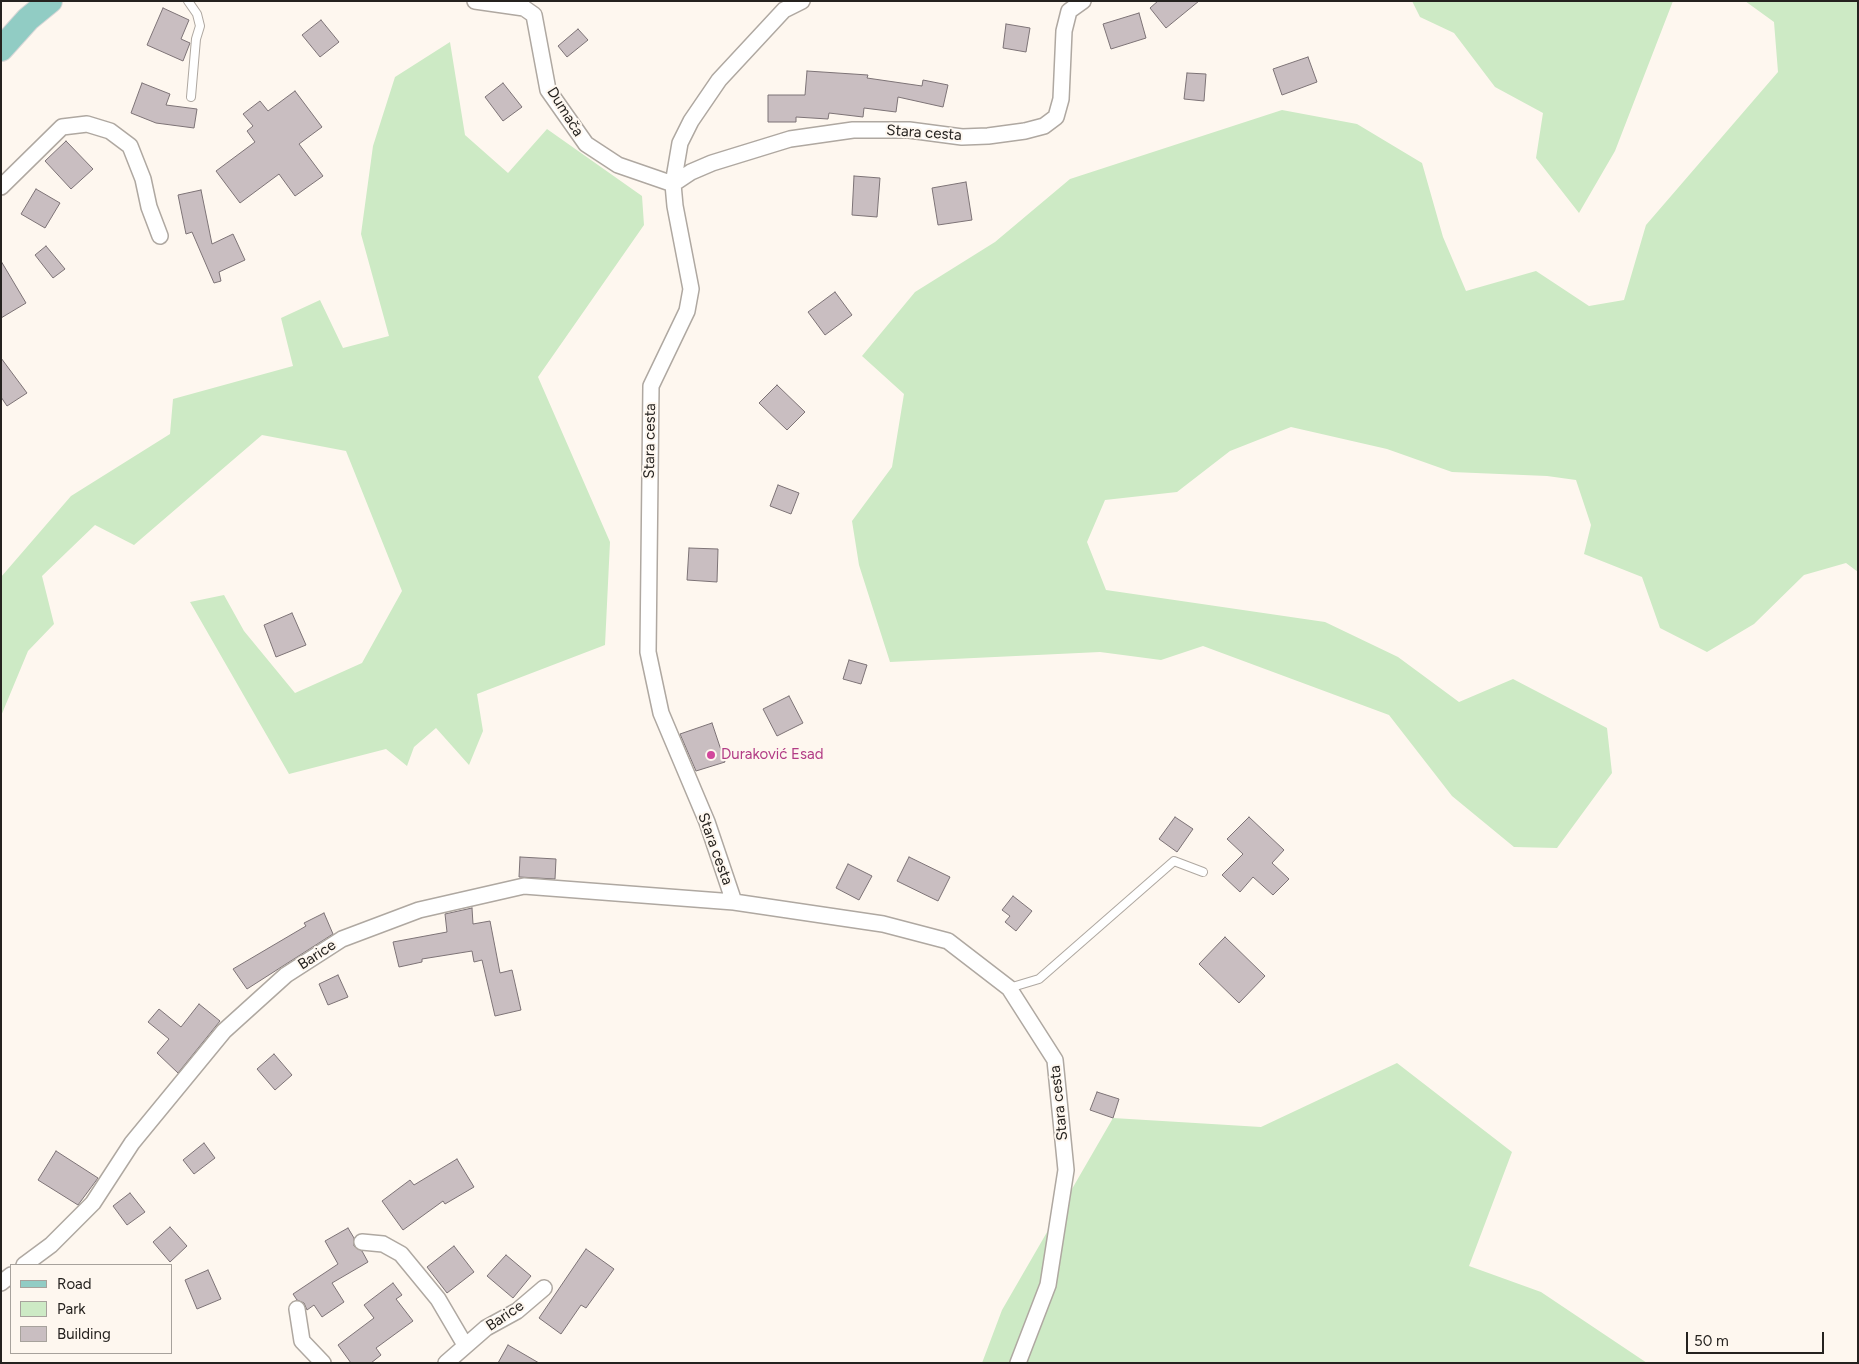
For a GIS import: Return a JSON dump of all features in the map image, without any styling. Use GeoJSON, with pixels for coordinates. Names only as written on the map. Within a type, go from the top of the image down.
{"type":"FeatureCollection","features":[{"type":"Feature","properties":{"kind":"main road"},"geometry":{"type":"LineString","coordinates":[[1,49],[28,19],[50,1]]}},
{"type":"Feature","properties":{"kind":"street","name":"Dumača"},"geometry":{"type":"LineString","coordinates":[[475,1],[524,8],[534,15],[548,90],[586,144],[618,165],[673,184]]}},
{"type":"Feature","properties":{"kind":"street","name":"Stara cesta"},"geometry":{"type":"LineString","coordinates":[[802,1],[784,10],[730,68],[704,100],[680,143],[673,184],[675,206],[691,289],[687,311],[651,386],[648,652],[661,713],[707,822],[734,902],[883,924],[948,941],[1009,988],[1056,1060],[1066,1170],[1048,1285],[1018,1363]]}},
{"type":"Feature","properties":{"kind":"street","name":"Stara cesta"},"geometry":{"type":"LineString","coordinates":[[673,184],[691,172],[712,163],[790,139],[853,130],[909,130],[962,137],[988,136],[1025,131],[1044,126],[1056,118],[1061,99],[1064,31],[1069,11],[1083,1]]}},
{"type":"Feature","properties":{"kind":"street"},"geometry":{"type":"LineString","coordinates":[[1,187],[62,126],[87,124],[110,131],[130,146],[144,179],[149,207],[160,236]]}},
{"type":"Feature","properties":{"kind":"street","name":"Barice"},"geometry":{"type":"LineString","coordinates":[[25,1264],[51,1245],[93,1203],[132,1143],[224,1031],[286,975],[342,939],[419,910],[524,886],[734,902]]}},
{"type":"Feature","properties":{"kind":"street"},"geometry":{"type":"LineString","coordinates":[[362,1242],[383,1244],[401,1254],[438,1299],[465,1345]]}},
{"type":"Feature","properties":{"kind":"street","name":"Barice"},"geometry":{"type":"LineString","coordinates":[[446,1363],[486,1328],[517,1311],[544,1288]]}},
{"type":"Feature","properties":{"kind":"street"},"geometry":{"type":"LineString","coordinates":[[297,1309],[302,1341],[322,1363]]}},
{"type":"Feature","properties":{"kind":"lane"},"geometry":{"type":"LineString","coordinates":[[188,1],[197,14],[200,26],[196,39],[191,98]]}},
{"type":"Feature","properties":{"kind":"lane"},"geometry":{"type":"LineString","coordinates":[[1009,988],[1040,979],[1174,861],[1204,872]]}},
{"type":"Feature","properties":{"kind":"green space"},"geometry":{"type":"Polygon","coordinates":[[[1412,1],[1673,1],[1615,151],[1579,213],[1536,158],[1543,113],[1495,87],[1454,33],[1420,17],[1412,1]]]}},
{"type":"Feature","properties":{"kind":"green space"},"geometry":{"type":"Polygon","coordinates":[[[1745,1],[1858,1],[1858,572],[1846,563],[1804,575],[1754,624],[1707,652],[1660,628],[1642,577],[1584,554],[1591,525],[1576,480],[1547,476],[1452,472],[1387,449],[1291,427],[1230,451],[1177,492],[1105,500],[1087,542],[1106,590],[1325,622],[1398,657],[1459,702],[1513,679],[1607,728],[1612,773],[1557,848],[1514,847],[1452,796],[1389,715],[1203,646],[1161,660],[1100,652],[890,662],[859,565],[852,521],[892,467],[904,394],[862,356],[915,292],[995,242],[1070,179],[1282,110],[1357,124],[1422,163],[1443,237],[1466,291],[1536,271],[1589,306],[1624,300],[1646,225],[1778,72],[1774,22],[1745,1]]]}},
{"type":"Feature","properties":{"kind":"green space"},"geometry":{"type":"Polygon","coordinates":[[[450,42],[465,135],[508,173],[547,129],[642,196],[644,225],[538,377],[610,542],[605,645],[477,694],[483,731],[469,765],[436,728],[414,747],[407,766],[386,749],[289,774],[190,602],[224,595],[244,631],[295,693],[362,663],[402,591],[346,451],[262,435],[134,545],[95,525],[42,576],[54,624],[28,651],[1,716],[1,577],[71,496],[170,434],[173,399],[293,366],[281,318],[320,300],[343,348],[389,336],[361,234],[373,146],[395,77],[450,42]]]}},
{"type":"Feature","properties":{"kind":"green space"},"geometry":{"type":"Polygon","coordinates":[[[1397,1063],[1512,1152],[1469,1266],[1541,1292],[1647,1363],[982,1363],[1002,1310],[1113,1118],[1261,1127],[1397,1063]]]}},
{"type":"Feature","properties":{"kind":"building"},"geometry":{"type":"Polygon","coordinates":[[[1158,1],[1199,1],[1166,28],[1150,8],[1158,1]]]}},
{"type":"Feature","properties":{"kind":"building"},"geometry":{"type":"Polygon","coordinates":[[[163,8],[189,20],[181,39],[190,43],[183,61],[147,45],[163,8]]]}},
{"type":"Feature","properties":{"kind":"building"},"geometry":{"type":"Polygon","coordinates":[[[1139,13],[1146,38],[1111,49],[1103,24],[1139,13]]]}},
{"type":"Feature","properties":{"kind":"building"},"geometry":{"type":"Polygon","coordinates":[[[321,20],[339,42],[320,57],[302,35],[321,20]]]}},
{"type":"Feature","properties":{"kind":"building"},"geometry":{"type":"Polygon","coordinates":[[[1006,24],[1030,28],[1026,52],[1003,48],[1006,24]]]}},
{"type":"Feature","properties":{"kind":"building"},"geometry":{"type":"Polygon","coordinates":[[[578,29],[588,40],[567,57],[558,46],[578,29]]]}},
{"type":"Feature","properties":{"kind":"building"},"geometry":{"type":"Polygon","coordinates":[[[1308,57],[1317,82],[1282,95],[1273,69],[1308,57]]]}},
{"type":"Feature","properties":{"kind":"building"},"geometry":{"type":"Polygon","coordinates":[[[807,71],[868,75],[867,78],[922,86],[923,80],[948,85],[943,107],[898,97],[896,112],[864,108],[863,117],[829,113],[828,119],[796,117],[796,122],[768,122],[768,95],[805,95],[807,71]]]}},
{"type":"Feature","properties":{"kind":"building"},"geometry":{"type":"Polygon","coordinates":[[[1187,73],[1206,74],[1204,101],[1184,99],[1187,73]]]}},
{"type":"Feature","properties":{"kind":"building"},"geometry":{"type":"Polygon","coordinates":[[[142,83],[170,94],[166,105],[197,109],[194,128],[156,123],[131,113],[142,83]]]}},
{"type":"Feature","properties":{"kind":"building"},"geometry":{"type":"Polygon","coordinates":[[[503,83],[522,107],[503,121],[485,97],[503,83]]]}},
{"type":"Feature","properties":{"kind":"building"},"geometry":{"type":"Polygon","coordinates":[[[295,91],[322,127],[299,144],[323,176],[295,196],[279,174],[240,203],[216,171],[255,142],[247,131],[253,126],[243,114],[260,101],[268,111],[295,91]]]}},
{"type":"Feature","properties":{"kind":"building"},"geometry":{"type":"Polygon","coordinates":[[[66,141],[93,169],[71,189],[45,161],[66,141]]]}},
{"type":"Feature","properties":{"kind":"building"},"geometry":{"type":"Polygon","coordinates":[[[854,176],[880,178],[877,217],[852,215],[854,176]]]}},
{"type":"Feature","properties":{"kind":"building"},"geometry":{"type":"Polygon","coordinates":[[[966,182],[972,220],[938,225],[932,188],[966,182]]]}},
{"type":"Feature","properties":{"kind":"building"},"geometry":{"type":"Polygon","coordinates":[[[36,189],[60,203],[45,228],[21,214],[36,189]]]}},
{"type":"Feature","properties":{"kind":"building"},"geometry":{"type":"Polygon","coordinates":[[[201,190],[212,244],[233,234],[245,260],[219,272],[221,281],[214,283],[192,232],[186,234],[178,195],[201,190]]]}},
{"type":"Feature","properties":{"kind":"building"},"geometry":{"type":"Polygon","coordinates":[[[46,246],[65,269],[53,278],[35,255],[46,246]]]}},
{"type":"Feature","properties":{"kind":"building"},"geometry":{"type":"Polygon","coordinates":[[[1,261],[26,303],[1,318],[1,261]]]}},
{"type":"Feature","properties":{"kind":"building"},"geometry":{"type":"Polygon","coordinates":[[[835,292],[852,315],[825,335],[808,312],[835,292]]]}},
{"type":"Feature","properties":{"kind":"building"},"geometry":{"type":"Polygon","coordinates":[[[1,358],[27,393],[7,406],[1,397],[1,358]]]}},
{"type":"Feature","properties":{"kind":"building"},"geometry":{"type":"Polygon","coordinates":[[[777,385],[805,412],[787,430],[759,403],[777,385]]]}},
{"type":"Feature","properties":{"kind":"building"},"geometry":{"type":"Polygon","coordinates":[[[778,485],[799,493],[791,514],[770,506],[778,485]]]}},
{"type":"Feature","properties":{"kind":"building"},"geometry":{"type":"Polygon","coordinates":[[[689,548],[718,549],[717,582],[687,580],[689,548]]]}},
{"type":"Feature","properties":{"kind":"building"},"geometry":{"type":"Polygon","coordinates":[[[292,613],[306,645],[276,657],[264,625],[292,613]]]}},
{"type":"Feature","properties":{"kind":"building"},"geometry":{"type":"Polygon","coordinates":[[[849,660],[867,665],[861,684],[843,679],[849,660]]]}},
{"type":"Feature","properties":{"kind":"building"},"geometry":{"type":"Polygon","coordinates":[[[789,696],[803,723],[777,736],[763,709],[789,696]]]}},
{"type":"Feature","properties":{"kind":"building"},"geometry":{"type":"Polygon","coordinates":[[[712,723],[725,762],[696,771],[680,734],[712,723]]]}},
{"type":"Feature","properties":{"kind":"building"},"geometry":{"type":"Polygon","coordinates":[[[1175,817],[1193,829],[1177,852],[1159,839],[1175,817]]]}},
{"type":"Feature","properties":{"kind":"building"},"geometry":{"type":"Polygon","coordinates":[[[1249,817],[1284,850],[1272,863],[1289,879],[1273,895],[1253,877],[1240,892],[1222,875],[1243,854],[1227,839],[1249,817]]]}},
{"type":"Feature","properties":{"kind":"building"},"geometry":{"type":"Polygon","coordinates":[[[520,857],[556,859],[555,879],[519,877],[520,857]]]}},
{"type":"Feature","properties":{"kind":"building"},"geometry":{"type":"Polygon","coordinates":[[[909,857],[950,877],[938,901],[897,881],[909,857]]]}},
{"type":"Feature","properties":{"kind":"building"},"geometry":{"type":"Polygon","coordinates":[[[848,864],[872,876],[859,900],[836,888],[848,864]]]}},
{"type":"Feature","properties":{"kind":"building"},"geometry":{"type":"Polygon","coordinates":[[[1013,896],[1032,911],[1016,931],[1005,922],[1010,916],[1002,910],[1013,896]]]}},
{"type":"Feature","properties":{"kind":"building"},"geometry":{"type":"Polygon","coordinates":[[[472,908],[473,924],[490,921],[500,973],[512,970],[521,1010],[495,1016],[482,960],[474,962],[472,951],[422,959],[422,962],[399,967],[393,942],[447,932],[445,914],[472,908]]]}},
{"type":"Feature","properties":{"kind":"building"},"geometry":{"type":"Polygon","coordinates":[[[324,913],[333,934],[247,989],[233,969],[306,926],[304,923],[324,913]]]}},
{"type":"Feature","properties":{"kind":"building"},"geometry":{"type":"Polygon","coordinates":[[[1225,937],[1265,976],[1239,1003],[1199,964],[1225,937]]]}},
{"type":"Feature","properties":{"kind":"building"},"geometry":{"type":"Polygon","coordinates":[[[338,975],[348,997],[328,1005],[319,984],[338,975]]]}},
{"type":"Feature","properties":{"kind":"building"},"geometry":{"type":"Polygon","coordinates":[[[199,1004],[220,1021],[178,1073],[157,1053],[169,1039],[148,1022],[159,1009],[181,1027],[199,1004]]]}},
{"type":"Feature","properties":{"kind":"building"},"geometry":{"type":"Polygon","coordinates":[[[274,1054],[292,1075],[275,1090],[257,1069],[274,1054]]]}},
{"type":"Feature","properties":{"kind":"building"},"geometry":{"type":"Polygon","coordinates":[[[1097,1092],[1119,1099],[1113,1118],[1090,1110],[1097,1092]]]}},
{"type":"Feature","properties":{"kind":"building"},"geometry":{"type":"Polygon","coordinates":[[[204,1143],[215,1158],[194,1174],[183,1160],[204,1143]]]}},
{"type":"Feature","properties":{"kind":"building"},"geometry":{"type":"Polygon","coordinates":[[[56,1151],[98,1178],[78,1205],[38,1180],[56,1151]]]}},
{"type":"Feature","properties":{"kind":"building"},"geometry":{"type":"Polygon","coordinates":[[[457,1159],[474,1187],[445,1204],[443,1201],[403,1230],[382,1201],[410,1180],[414,1185],[457,1159]]]}},
{"type":"Feature","properties":{"kind":"building"},"geometry":{"type":"Polygon","coordinates":[[[130,1193],[145,1212],[127,1225],[113,1206],[130,1193]]]}},
{"type":"Feature","properties":{"kind":"building"},"geometry":{"type":"Polygon","coordinates":[[[170,1227],[187,1246],[170,1262],[153,1242],[170,1227]]]}},
{"type":"Feature","properties":{"kind":"building"},"geometry":{"type":"Polygon","coordinates":[[[348,1228],[354,1238],[354,1246],[362,1251],[368,1262],[332,1283],[344,1302],[322,1317],[314,1305],[307,1310],[304,1303],[297,1300],[293,1294],[338,1264],[325,1241],[348,1228]]]}},
{"type":"Feature","properties":{"kind":"building"},"geometry":{"type":"Polygon","coordinates":[[[454,1246],[474,1272],[447,1293],[427,1267],[454,1246]]]}},
{"type":"Feature","properties":{"kind":"building"},"geometry":{"type":"Polygon","coordinates":[[[586,1249],[614,1269],[586,1308],[581,1305],[561,1334],[539,1318],[586,1249]]]}},
{"type":"Feature","properties":{"kind":"building"},"geometry":{"type":"Polygon","coordinates":[[[506,1255],[531,1276],[513,1298],[487,1276],[506,1255]]]}},
{"type":"Feature","properties":{"kind":"building"},"geometry":{"type":"Polygon","coordinates":[[[208,1270],[221,1299],[197,1309],[185,1280],[208,1270]]]}},
{"type":"Feature","properties":{"kind":"building"},"geometry":{"type":"Polygon","coordinates":[[[393,1283],[402,1295],[396,1299],[413,1321],[376,1348],[381,1355],[371,1363],[351,1363],[338,1345],[374,1318],[364,1305],[393,1283]]]}},
{"type":"Feature","properties":{"kind":"building"},"geometry":{"type":"Polygon","coordinates":[[[508,1345],[539,1363],[498,1363],[508,1345]]]}},
{"type":"Feature","properties":{"kind":"place","name":"Duraković Esad"},"geometry":{"type":"Point","coordinates":[711,755]}}]}
